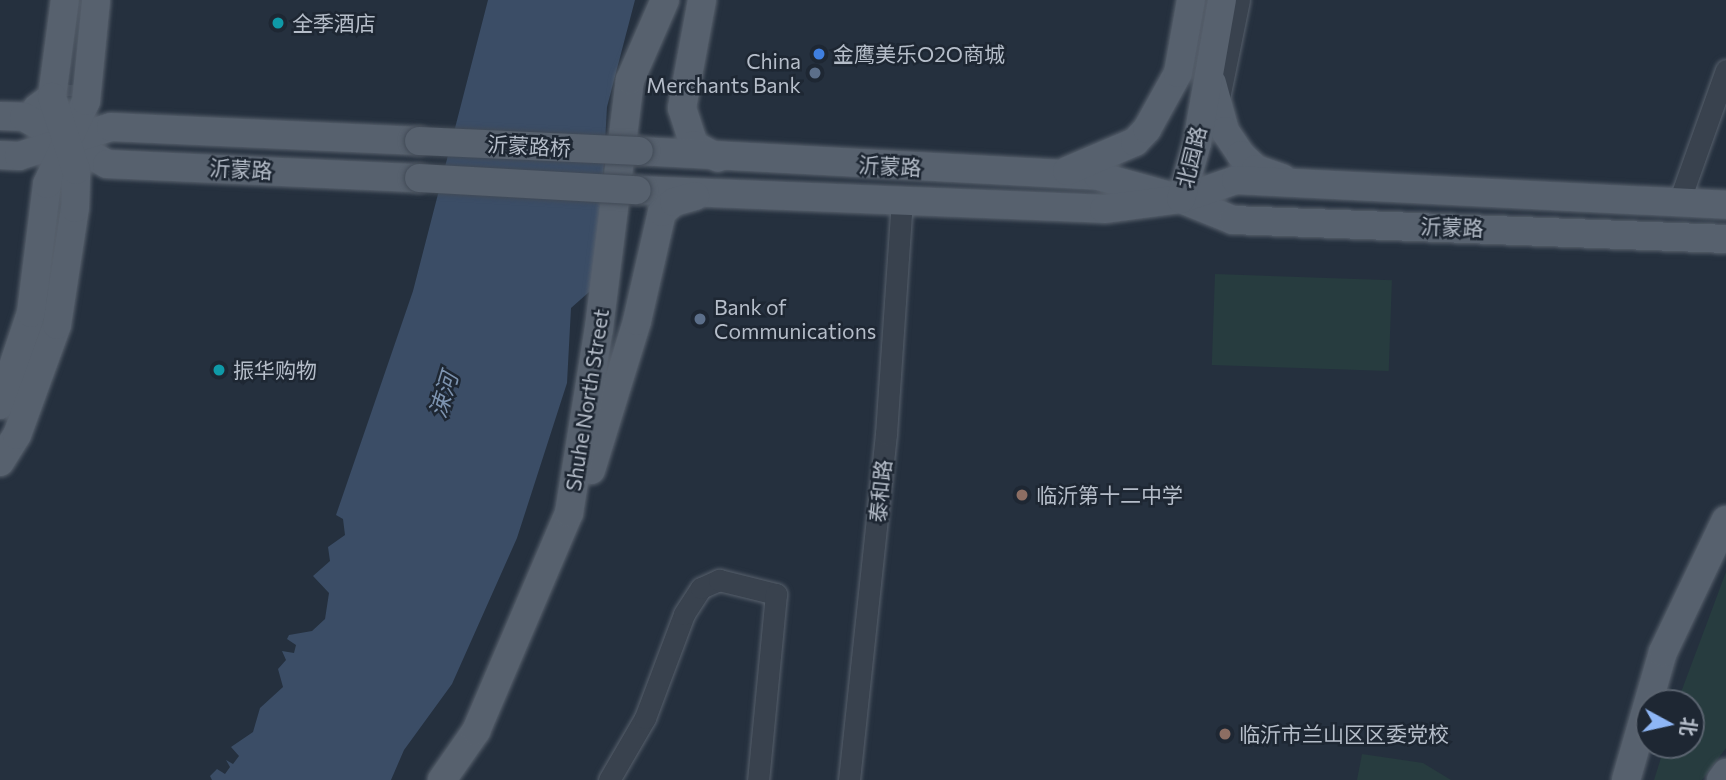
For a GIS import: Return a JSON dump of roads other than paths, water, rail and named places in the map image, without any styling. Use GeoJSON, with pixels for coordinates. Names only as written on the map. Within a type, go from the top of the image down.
{"type":"FeatureCollection","features":[{"type":"Feature","properties":{"kind":"main road"},"geometry":{"type":"LineString","coordinates":[[0,437],[29,371],[46,305],[68,141],[62,91],[65,0]]}},
{"type":"Feature","properties":{"kind":"main road"},"geometry":{"type":"LineString","coordinates":[[62,91],[80,0]]}},
{"type":"Feature","properties":{"kind":"main road"},"geometry":{"type":"LineString","coordinates":[[68,141],[86,101],[96,0]]}},
{"type":"Feature","properties":{"kind":"main road","name":"Shuhe North Street"},"geometry":{"type":"LineString","coordinates":[[442,780],[477,732],[569,513],[599,328],[630,80],[666,0]]}},
{"type":"Feature","properties":{"kind":"main road"},"geometry":{"type":"LineString","coordinates":[[639,151],[672,134],[696,0]]}},
{"type":"Feature","properties":{"kind":"main road"},"geometry":{"type":"LineString","coordinates":[[702,0],[682,108],[694,145],[718,158]]}},
{"type":"Feature","properties":{"kind":"main road"},"geometry":{"type":"LineString","coordinates":[[1058,174],[1135,142],[1147,129],[1178,72],[1191,0]]}},
{"type":"Feature","properties":{"kind":"main road","name":"北园路"},"geometry":{"type":"LineString","coordinates":[[1181,199],[1180,141],[1205,0]]}},
{"type":"Feature","properties":{"kind":"main road","name":"北园路"},"geometry":{"type":"LineString","coordinates":[[1181,199],[1222,0]]}},
{"type":"Feature","properties":{"kind":"main road"},"geometry":{"type":"LineString","coordinates":[[1209,70],[1224,131],[1249,162],[1295,183]]}},
{"type":"Feature","properties":{"kind":"main road"},"geometry":{"type":"LineString","coordinates":[[12,117],[62,91]]}},
{"type":"Feature","properties":{"kind":"main road","name":"沂蒙路"},"geometry":{"type":"LineString","coordinates":[[12,117],[68,141],[107,164],[419,178]]}},
{"type":"Feature","properties":{"kind":"main road","name":"沂蒙路"},"geometry":{"type":"LineString","coordinates":[[9,156],[111,127],[419,141]]}},
{"type":"Feature","properties":{"kind":"main road","name":"沂蒙路桥"},"geometry":{"type":"LineString","coordinates":[[419,141],[639,151]]}},
{"type":"Feature","properties":{"kind":"main road","name":"沂蒙路"},"geometry":{"type":"LineString","coordinates":[[639,151],[718,158],[1098,176],[1181,199],[1233,220],[1726,239]]}},
{"type":"Feature","properties":{"kind":"main road"},"geometry":{"type":"LineString","coordinates":[[9,156],[62,190]]}},
{"type":"Feature","properties":{"kind":"main road"},"geometry":{"type":"LineString","coordinates":[[0,405],[31,313],[62,190],[107,164]]}},
{"type":"Feature","properties":{"kind":"main road","name":"沂蒙路桥"},"geometry":{"type":"LineString","coordinates":[[419,178],[637,190]]}},
{"type":"Feature","properties":{"kind":"main road","name":"沂蒙路"},"geometry":{"type":"LineString","coordinates":[[637,190],[1104,209],[1181,199],[1236,180],[1722,204]]}},
{"type":"Feature","properties":{"kind":"main road"},"geometry":{"type":"LineString","coordinates":[[0,462],[17,435],[57,325],[62,190]]}},
{"type":"Feature","properties":{"kind":"main road"},"geometry":{"type":"LineString","coordinates":[[599,328],[612,353],[622,351],[652,223],[651,211],[637,190]]}},
{"type":"Feature","properties":{"kind":"main road"},"geometry":{"type":"LineString","coordinates":[[569,513],[586,485],[637,321],[662,212],[674,202],[706,193]]}},
{"type":"Feature","properties":{"kind":"main road"},"geometry":{"type":"LineString","coordinates":[[1674,235],[1726,249]]}},
{"type":"Feature","properties":{"kind":"main road"},"geometry":{"type":"LineString","coordinates":[[1626,780],[1662,652],[1726,520]]}},
{"type":"Feature","properties":{"kind":"main road"},"geometry":{"type":"LineString","coordinates":[[1721,780],[1726,774]]}},
{"type":"Feature","properties":{"kind":"street"},"geometry":{"type":"LineString","coordinates":[[1217,108],[1239,0]]}},
{"type":"Feature","properties":{"kind":"street"},"geometry":{"type":"LineString","coordinates":[[1679,202],[1726,70]]}},
{"type":"Feature","properties":{"kind":"street","name":"泰和路"},"geometry":{"type":"LineString","coordinates":[[849,780],[886,433],[902,202]]}},
{"type":"Feature","properties":{"kind":"street"},"geometry":{"type":"LineString","coordinates":[[609,780],[645,718],[684,614],[701,588],[719,580],[776,594],[758,780]]}},
{"type":"Feature","properties":{"kind":"water","name":"涑河"},"geometry":{"type":"Polygon","coordinates":[[[488,0],[635,0],[607,107],[597,285],[571,308],[567,383],[517,538],[452,684],[404,750],[391,780],[212,780],[210,776],[217,769],[225,774],[230,767],[226,760],[233,764],[239,756],[231,747],[253,732],[260,708],[283,687],[278,669],[286,660],[282,651],[294,653],[296,645],[287,639],[289,635],[312,631],[325,619],[329,593],[313,576],[330,561],[328,547],[345,535],[343,519],[336,515],[413,291],[488,0]]]}},
{"type":"Feature","properties":{"kind":"tunnel"},"geometry":{"type":"LineString","coordinates":[[68,138],[73,85]]}},
{"type":"Feature","properties":{"kind":"place","name":"全季酒店"},"geometry":{"type":"Point","coordinates":[278,23]}},
{"type":"Feature","properties":{"kind":"place","name":"金鹰美乐O2O商城"},"geometry":{"type":"Point","coordinates":[819,54]}},
{"type":"Feature","properties":{"kind":"place","name":"China Merchants Bank"},"geometry":{"type":"Point","coordinates":[815,73]}},
{"type":"Feature","properties":{"kind":"place","name":"Bank of Communications"},"geometry":{"type":"Point","coordinates":[700,319]}},
{"type":"Feature","properties":{"kind":"place","name":"振华购物"},"geometry":{"type":"Point","coordinates":[219,370]}},
{"type":"Feature","properties":{"kind":"place","name":"临沂第十二中学"},"geometry":{"type":"Point","coordinates":[1022,495]}},
{"type":"Feature","properties":{"kind":"place","name":"临沂市兰山区区委党校"},"geometry":{"type":"Point","coordinates":[1225,734]}}]}
